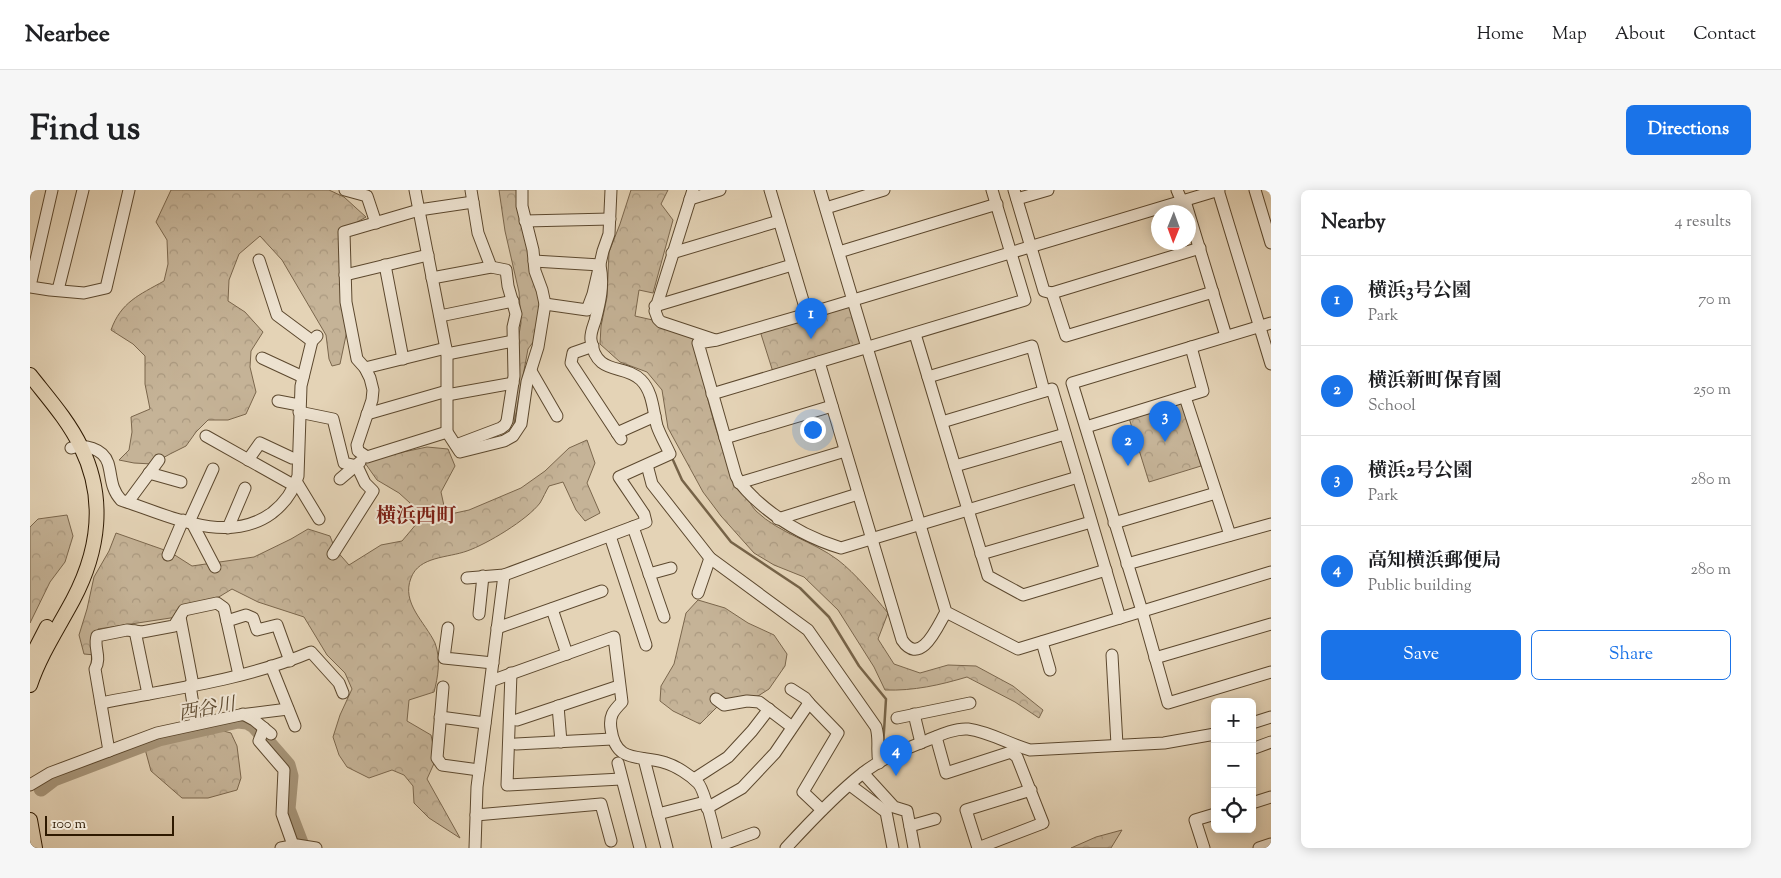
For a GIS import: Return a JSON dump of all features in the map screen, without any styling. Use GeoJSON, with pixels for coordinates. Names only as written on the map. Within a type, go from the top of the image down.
{"type":"FeatureCollection","features":[{"type":"Feature","properties":{"kind":"main road"},"geometry":{"type":"LineString","coordinates":[[30,375],[60,413],[76,446],[87,499],[88,524],[84,550],[63,599],[30,660]]}},
{"type":"Feature","properties":{"kind":"main road"},"geometry":{"type":"LineString","coordinates":[[30,390],[87,460],[95,498],[96,522],[94,549],[87,570],[30,685]]}},
{"type":"Feature","properties":{"kind":"main road"},"geometry":{"type":"LineString","coordinates":[[30,820],[35,848]]}},
{"type":"Feature","properties":{"kind":"street"},"geometry":{"type":"LineString","coordinates":[[52,190],[30,286],[84,292],[106,288],[129,190]]}},
{"type":"Feature","properties":{"kind":"street"},"geometry":{"type":"LineString","coordinates":[[58,290],[82,190]]}},
{"type":"Feature","properties":{"kind":"street"},"geometry":{"type":"LineString","coordinates":[[345,190],[368,193],[376,223]]}},
{"type":"Feature","properties":{"kind":"street"},"geometry":{"type":"LineString","coordinates":[[415,190],[447,351],[447,432],[460,452],[504,441],[513,436],[522,424],[527,382],[538,346],[545,304],[535,271],[533,250],[522,206],[522,190]]}},
{"type":"Feature","properties":{"kind":"street"},"geometry":{"type":"LineString","coordinates":[[471,190],[478,233],[491,267]]}},
{"type":"Feature","properties":{"kind":"street"},"geometry":{"type":"LineString","coordinates":[[545,304],[587,310],[609,234],[611,190]]}},
{"type":"Feature","properties":{"kind":"street"},"geometry":{"type":"LineString","coordinates":[[717,340],[661,322],[655,315],[655,306],[691,194],[720,190]]}},
{"type":"Feature","properties":{"kind":"street"},"geometry":{"type":"LineString","coordinates":[[770,190],[807,314]]}},
{"type":"Feature","properties":{"kind":"street"},"geometry":{"type":"LineString","coordinates":[[819,362],[905,644],[912,648],[925,646],[946,612],[820,190]]}},
{"type":"Feature","properties":{"kind":"street"},"geometry":{"type":"LineString","coordinates":[[826,208],[884,190]]}},
{"type":"Feature","properties":{"kind":"street"},"geometry":{"type":"LineString","coordinates":[[712,394],[1025,300],[992,190]]}},
{"type":"Feature","properties":{"kind":"street"},"geometry":{"type":"LineString","coordinates":[[1048,190],[1016,195],[1044,290],[1052,293],[1200,248]]}},
{"type":"Feature","properties":{"kind":"street"},"geometry":{"type":"LineString","coordinates":[[1177,190],[1184,201],[1200,248],[1226,336]]}},
{"type":"Feature","properties":{"kind":"street"},"geometry":{"type":"LineString","coordinates":[[1078,477],[841,548],[814,540],[788,526],[767,511],[739,483],[698,343],[717,340],[807,314],[1218,190],[1265,325],[1271,364]]}},
{"type":"Feature","properties":{"kind":"street"},"geometry":{"type":"LineString","coordinates":[[1255,190],[1269,227],[1271,243]]}},
{"type":"Feature","properties":{"kind":"street"},"geometry":{"type":"LineString","coordinates":[[447,432],[368,457],[358,451],[357,445],[368,414],[373,390],[365,368],[357,359],[346,302],[344,232],[419,210],[473,202]]}},
{"type":"Feature","properties":{"kind":"street"},"geometry":{"type":"LineString","coordinates":[[839,252],[997,204]]}},
{"type":"Feature","properties":{"kind":"street"},"geometry":{"type":"LineString","coordinates":[[525,221],[610,219]]}},
{"type":"Feature","properties":{"kind":"street"},"geometry":{"type":"LineString","coordinates":[[672,253],[779,221]]}},
{"type":"Feature","properties":{"kind":"street"},"geometry":{"type":"LineString","coordinates":[[345,275],[428,256]]}},
{"type":"Feature","properties":{"kind":"street"},"geometry":{"type":"LineString","coordinates":[[76,446],[93,448],[105,456],[116,495],[121,500],[188,522],[214,528],[228,528],[257,522],[281,506],[290,496],[298,476],[299,409],[303,377],[315,338],[277,315],[259,260]]}},
{"type":"Feature","properties":{"kind":"street"},"geometry":{"type":"LineString","coordinates":[[534,261],[600,265]]}},
{"type":"Feature","properties":{"kind":"street"},"geometry":{"type":"LineString","coordinates":[[386,265],[403,359]]}},
{"type":"Feature","properties":{"kind":"street"},"geometry":{"type":"LineString","coordinates":[[467,578],[504,575],[646,522],[644,514],[619,477],[670,454],[657,428],[654,406],[645,384],[639,377],[602,364],[590,338],[601,296],[602,276],[600,265]]}},
{"type":"Feature","properties":{"kind":"street"},"geometry":{"type":"LineString","coordinates":[[655,306],[792,265]]}},
{"type":"Feature","properties":{"kind":"street"},"geometry":{"type":"LineString","coordinates":[[432,278],[491,267],[506,270],[508,286],[516,314],[513,328],[513,383],[508,418],[505,425],[456,445]]}},
{"type":"Feature","properties":{"kind":"street"},"geometry":{"type":"LineString","coordinates":[[1052,293],[1066,336],[1213,292]]}},
{"type":"Feature","properties":{"kind":"street"},"geometry":{"type":"LineString","coordinates":[[440,316],[513,301]]}},
{"type":"Feature","properties":{"kind":"street"},"geometry":{"type":"LineString","coordinates":[[1265,325],[1072,383],[1168,703],[1271,672]]}},
{"type":"Feature","properties":{"kind":"street"},"geometry":{"type":"LineString","coordinates":[[914,334],[988,576],[1023,595],[1106,570]]}},
{"type":"Feature","properties":{"kind":"street"},"geometry":{"type":"LineString","coordinates":[[365,368],[403,359],[513,341]]}},
{"type":"Feature","properties":{"kind":"street"},"geometry":{"type":"LineString","coordinates":[[593,346],[573,353],[571,363],[619,436],[656,416]]}},
{"type":"Feature","properties":{"kind":"street"},"geometry":{"type":"LineString","coordinates":[[928,377],[1032,346],[1044,391]]}},
{"type":"Feature","properties":{"kind":"street"},"geometry":{"type":"LineString","coordinates":[[1086,428],[1203,391],[1191,347]]}},
{"type":"Feature","properties":{"kind":"street"},"geometry":{"type":"LineString","coordinates":[[262,358],[303,377]]}},
{"type":"Feature","properties":{"kind":"street"},"geometry":{"type":"LineString","coordinates":[[531,371],[557,416]]}},
{"type":"Feature","properties":{"kind":"street"},"geometry":{"type":"LineString","coordinates":[[368,414],[447,393],[513,383]]}},
{"type":"Feature","properties":{"kind":"street"},"geometry":{"type":"LineString","coordinates":[[942,422],[1052,389],[1120,618]]}},
{"type":"Feature","properties":{"kind":"street"},"geometry":{"type":"LineString","coordinates":[[1185,397],[1230,535]]}},
{"type":"Feature","properties":{"kind":"street"},"geometry":{"type":"LineString","coordinates":[[278,401],[333,420],[344,463],[357,466]]}},
{"type":"Feature","properties":{"kind":"street"},"geometry":{"type":"LineString","coordinates":[[725,438],[832,406]]}},
{"type":"Feature","properties":{"kind":"street"},"geometry":{"type":"LineString","coordinates":[[955,466],[1065,434]]}},
{"type":"Feature","properties":{"kind":"street"},"geometry":{"type":"LineString","coordinates":[[206,436],[295,484],[319,519]]}},
{"type":"Feature","properties":{"kind":"street"},"geometry":{"type":"LineString","coordinates":[[248,460],[260,443],[292,458]]}},
{"type":"Feature","properties":{"kind":"street"},"geometry":{"type":"LineString","coordinates":[[739,483],[845,451]]}},
{"type":"Feature","properties":{"kind":"street"},"geometry":{"type":"LineString","coordinates":[[340,479],[357,466],[365,456]]}},
{"type":"Feature","properties":{"kind":"street"},"geometry":{"type":"LineString","coordinates":[[128,502],[159,460]]}},
{"type":"Feature","properties":{"kind":"street"},"geometry":{"type":"LineString","coordinates":[[647,465],[652,484],[710,558],[808,630],[876,727],[879,739],[876,753],[879,763]]}},
{"type":"Feature","properties":{"kind":"street"},"geometry":{"type":"LineString","coordinates":[[333,554],[373,491],[365,483],[357,466]]}},
{"type":"Feature","properties":{"kind":"street"},"geometry":{"type":"LineString","coordinates":[[168,555],[188,522],[212,469]]}},
{"type":"Feature","properties":{"kind":"street"},"geometry":{"type":"LineString","coordinates":[[150,473],[181,482]]}},
{"type":"Feature","properties":{"kind":"street"},"geometry":{"type":"LineString","coordinates":[[228,528],[245,488]]}},
{"type":"Feature","properties":{"kind":"street"},"geometry":{"type":"LineString","coordinates":[[1114,523],[1216,493]]}},
{"type":"Feature","properties":{"kind":"street"},"geometry":{"type":"LineString","coordinates":[[778,519],[858,494]]}},
{"type":"Feature","properties":{"kind":"street"},"geometry":{"type":"LineString","coordinates":[[188,522],[215,567]]}},
{"type":"Feature","properties":{"kind":"street"},"geometry":{"type":"LineString","coordinates":[[981,554],[1091,522]]}},
{"type":"Feature","properties":{"kind":"street"},"geometry":{"type":"LineString","coordinates":[[1127,564],[1271,524]]}},
{"type":"Feature","properties":{"kind":"street"},"geometry":{"type":"LineString","coordinates":[[633,527],[664,617]]}},
{"type":"Feature","properties":{"kind":"street"},"geometry":{"type":"LineString","coordinates":[[610,536],[646,645]]}},
{"type":"Feature","properties":{"kind":"street"},"geometry":{"type":"LineString","coordinates":[[698,593],[710,558]]}},
{"type":"Feature","properties":{"kind":"street"},"geometry":{"type":"LineString","coordinates":[[649,574],[671,568]]}},
{"type":"Feature","properties":{"kind":"street"},"geometry":{"type":"LineString","coordinates":[[946,612],[1018,649],[1271,572]]}},
{"type":"Feature","properties":{"kind":"street"},"geometry":{"type":"LineString","coordinates":[[475,848],[480,770],[504,575]]}},
{"type":"Feature","properties":{"kind":"street"},"geometry":{"type":"LineString","coordinates":[[479,614],[483,576]]}},
{"type":"Feature","properties":{"kind":"street"},"geometry":{"type":"LineString","coordinates":[[497,628],[602,591]]}},
{"type":"Feature","properties":{"kind":"street"},"geometry":{"type":"LineString","coordinates":[[109,751],[95,669],[99,654],[96,639],[100,634],[127,630],[142,632],[174,626],[184,610],[218,603],[224,608],[239,675]]}},
{"type":"Feature","properties":{"kind":"street"},"geometry":{"type":"LineString","coordinates":[[552,609],[567,654]]}},
{"type":"Feature","properties":{"kind":"street"},"geometry":{"type":"LineString","coordinates":[[227,621],[246,615],[253,618],[257,630],[276,625],[290,661]]}},
{"type":"Feature","properties":{"kind":"street"},"geometry":{"type":"LineString","coordinates":[[180,616],[192,685],[196,724]]}},
{"type":"Feature","properties":{"kind":"street"},"geometry":{"type":"LineString","coordinates":[[1156,658],[1271,624]]}},
{"type":"Feature","properties":{"kind":"street"},"geometry":{"type":"LineString","coordinates":[[448,628],[444,658],[493,663]]}},
{"type":"Feature","properties":{"kind":"street"},"geometry":{"type":"LineString","coordinates":[[134,631],[148,694]]}},
{"type":"Feature","properties":{"kind":"street"},"geometry":{"type":"LineString","coordinates":[[490,681],[614,637],[622,702],[612,712],[610,718],[612,739],[616,746],[623,754],[665,763],[694,779],[700,785],[719,848],[724,844],[754,833]]}},
{"type":"Feature","properties":{"kind":"street"},"geometry":{"type":"LineString","coordinates":[[1042,642],[1050,670]]}},
{"type":"Feature","properties":{"kind":"street"},"geometry":{"type":"LineString","coordinates":[[101,704],[239,675],[290,661],[311,652],[339,683],[343,693]]}},
{"type":"Feature","properties":{"kind":"street"},"geometry":{"type":"LineString","coordinates":[[1112,655],[1117,745]]}},
{"type":"Feature","properties":{"kind":"street"},"geometry":{"type":"LineString","coordinates":[[271,666],[295,726]]}},
{"type":"Feature","properties":{"kind":"street"},"geometry":{"type":"LineString","coordinates":[[511,673],[507,785],[621,779]]}},
{"type":"Feature","properties":{"kind":"street"},"geometry":{"type":"LineString","coordinates":[[443,686],[437,758],[442,765],[480,770]]}},
{"type":"Feature","properties":{"kind":"street"},"geometry":{"type":"LineString","coordinates":[[518,720],[619,686]]}},
{"type":"Feature","properties":{"kind":"street"},"geometry":{"type":"LineString","coordinates":[[792,689],[805,698],[838,733],[803,792],[822,810]]}},
{"type":"Feature","properties":{"kind":"street"},"geometry":{"type":"LineString","coordinates":[[716,699],[724,705],[747,701],[759,702],[792,727]]}},
{"type":"Feature","properties":{"kind":"street"},"geometry":{"type":"LineString","coordinates":[[658,814],[706,805],[742,788],[775,753],[809,703]]}},
{"type":"Feature","properties":{"kind":"street"},"geometry":{"type":"LineString","coordinates":[[897,718],[970,703]]}},
{"type":"Feature","properties":{"kind":"street"},"geometry":{"type":"LineString","coordinates":[[558,706],[560,742]]}},
{"type":"Feature","properties":{"kind":"street"},"geometry":{"type":"LineString","coordinates":[[30,785],[50,773],[157,733],[243,714],[288,709]]}},
{"type":"Feature","properties":{"kind":"street"},"geometry":{"type":"LineString","coordinates":[[694,779],[728,757],[769,709]]}},
{"type":"Feature","properties":{"kind":"street"},"geometry":{"type":"LineString","coordinates":[[243,714],[268,731],[259,740],[284,770],[282,814],[293,846]]}},
{"type":"Feature","properties":{"kind":"street"},"geometry":{"type":"LineString","coordinates":[[914,714],[921,743]]}},
{"type":"Feature","properties":{"kind":"street"},"geometry":{"type":"LineString","coordinates":[[440,717],[485,723]]}},
{"type":"Feature","properties":{"kind":"street"},"geometry":{"type":"LineString","coordinates":[[1256,721],[1271,717]]}},
{"type":"Feature","properties":{"kind":"street"},"geometry":{"type":"LineString","coordinates":[[786,848],[822,810],[863,773],[899,752],[955,731],[967,729],[985,733],[1014,749],[1031,790],[1043,823],[978,848],[966,810],[1031,790]]}},
{"type":"Feature","properties":{"kind":"street"},"geometry":{"type":"LineString","coordinates":[[936,737],[946,773],[1014,749],[1046,750],[1164,742],[1211,735]]}},
{"type":"Feature","properties":{"kind":"street"},"geometry":{"type":"LineString","coordinates":[[516,744],[612,739]]}},
{"type":"Feature","properties":{"kind":"street"},"geometry":{"type":"LineString","coordinates":[[1256,748],[1271,742]]}},
{"type":"Feature","properties":{"kind":"street"},"geometry":{"type":"LineString","coordinates":[[644,760],[667,848]]}},
{"type":"Feature","properties":{"kind":"street"},"geometry":{"type":"LineString","coordinates":[[618,763],[640,848]]}},
{"type":"Feature","properties":{"kind":"street"},"geometry":{"type":"LineString","coordinates":[[863,773],[894,807],[906,811],[914,848]]}},
{"type":"Feature","properties":{"kind":"street"},"geometry":{"type":"LineString","coordinates":[[850,785],[886,812],[893,848]]}},
{"type":"Feature","properties":{"kind":"street"},"geometry":{"type":"LineString","coordinates":[[1256,802],[1271,797]]}},
{"type":"Feature","properties":{"kind":"street"},"geometry":{"type":"LineString","coordinates":[[476,815],[601,804],[611,841]]}},
{"type":"Feature","properties":{"kind":"street"},"geometry":{"type":"LineString","coordinates":[[1204,848],[1195,820],[1211,815]]}},
{"type":"Feature","properties":{"kind":"street"},"geometry":{"type":"LineString","coordinates":[[910,826],[935,819]]}},
{"type":"Feature","properties":{"kind":"street"},"geometry":{"type":"LineString","coordinates":[[1259,848],[1271,844]]}},
{"type":"Feature","properties":{"kind":"street"},"geometry":{"type":"LineString","coordinates":[[281,848],[293,846],[316,848]]}},
{"type":"Feature","properties":{"kind":"green space"},"geometry":{"type":"Polygon","coordinates":[[[171,190],[329,190],[344,197],[366,217],[343,230],[349,321],[340,364],[332,366],[329,359],[326,335],[282,260],[260,236],[239,254],[229,280],[228,301],[245,312],[263,332],[251,351],[250,367],[256,392],[246,414],[228,420],[208,420],[186,446],[152,464],[134,463],[119,460],[129,450],[132,432],[131,417],[150,409],[145,384],[145,356],[133,344],[111,330],[120,312],[132,300],[164,281],[168,264],[167,240],[156,222],[171,190]]]}},
{"type":"Feature","properties":{"kind":"green space"},"geometry":{"type":"Polygon","coordinates":[[[499,190],[519,190],[542,309],[539,334],[528,349],[514,424],[515,357],[521,323],[519,292],[505,231],[499,190]]]}},
{"type":"Feature","properties":{"kind":"green space"},"geometry":{"type":"Polygon","coordinates":[[[631,190],[668,190],[661,204],[673,220],[653,293],[639,290],[635,316],[692,333],[712,415],[725,455],[754,509],[775,526],[828,553],[851,571],[864,585],[888,613],[878,639],[894,664],[920,673],[948,665],[976,666],[1013,686],[1043,710],[1039,718],[1015,702],[967,677],[927,687],[885,690],[874,667],[838,610],[804,577],[774,565],[754,553],[721,516],[703,492],[668,428],[662,390],[647,372],[620,362],[600,344],[601,326],[607,297],[609,252],[631,190]]]}},
{"type":"Feature","properties":{"kind":"green space"},"geometry":{"type":"Polygon","coordinates":[[[850,305],[862,346],[773,372],[760,331],[850,305]]]}},
{"type":"Feature","properties":{"kind":"green space"},"geometry":{"type":"Polygon","coordinates":[[[1182,402],[1201,466],[1149,482],[1129,418],[1182,402]]]}},
{"type":"Feature","properties":{"kind":"green space"},"geometry":{"type":"Polygon","coordinates":[[[587,440],[595,463],[587,483],[600,513],[585,521],[576,510],[563,482],[549,486],[534,510],[506,531],[467,551],[420,565],[411,578],[409,596],[416,612],[435,643],[438,655],[438,668],[434,692],[409,700],[407,721],[431,735],[436,759],[427,779],[460,838],[429,818],[414,803],[413,786],[404,775],[392,770],[369,778],[347,767],[339,755],[333,737],[340,715],[352,689],[345,673],[327,655],[304,617],[258,602],[232,589],[199,609],[177,617],[98,629],[95,655],[84,654],[79,635],[94,577],[109,551],[116,533],[170,552],[192,566],[254,557],[308,529],[330,536],[335,549],[349,565],[381,545],[402,541],[418,522],[410,503],[399,493],[377,480],[365,463],[389,455],[427,447],[448,449],[455,466],[441,492],[446,515],[469,510],[521,488],[545,471],[569,448],[587,440]]]}},
{"type":"Feature","properties":{"kind":"green space"},"geometry":{"type":"Polygon","coordinates":[[[67,515],[73,536],[65,562],[50,582],[30,623],[30,527],[38,519],[67,515]]]}},
{"type":"Feature","properties":{"kind":"green space"},"geometry":{"type":"Polygon","coordinates":[[[698,600],[725,608],[748,623],[774,635],[787,654],[785,666],[769,689],[758,696],[719,705],[700,724],[673,711],[660,701],[661,686],[674,664],[686,613],[698,600]]]}},
{"type":"Feature","properties":{"kind":"green space"},"geometry":{"type":"Polygon","coordinates":[[[216,729],[231,733],[237,746],[241,778],[237,790],[208,798],[182,798],[151,771],[145,749],[162,739],[216,729]]]}},
{"type":"Feature","properties":{"kind":"green space"},"geometry":{"type":"Polygon","coordinates":[[[1122,830],[1111,848],[1071,848],[1096,837],[1122,830]]]}},
{"type":"Feature","properties":{"kind":"waterway"},"geometry":{"type":"LineString","coordinates":[[673,460],[682,480],[731,542],[800,588],[829,617],[859,666],[886,699],[883,747]]}},
{"type":"Feature","properties":{"kind":"waterway","name":"西谷川"},"geometry":{"type":"LineString","coordinates":[[41,789],[54,779],[159,739],[238,721],[247,722],[254,726],[288,765],[291,776],[288,809],[303,848]]}},
{"type":"Feature","properties":{"kind":"place","name":"横浜3号公園"},"geometry":{"type":"Point","coordinates":[811,339]}},
{"type":"Feature","properties":{"kind":"place","name":"横浜2号公園"},"geometry":{"type":"Point","coordinates":[1165,442]}},
{"type":"Feature","properties":{"kind":"place","name":"横浜新町保育園"},"geometry":{"type":"Point","coordinates":[1128,466]}},
{"type":"Feature","properties":{"kind":"place","name":"高知横浜郵便局"},"geometry":{"type":"Point","coordinates":[896,776]}},
{"type":"Feature","properties":{"kind":"district","name":"横浜西町"},"geometry":{"type":"Point","coordinates":[416,517]}}]}
